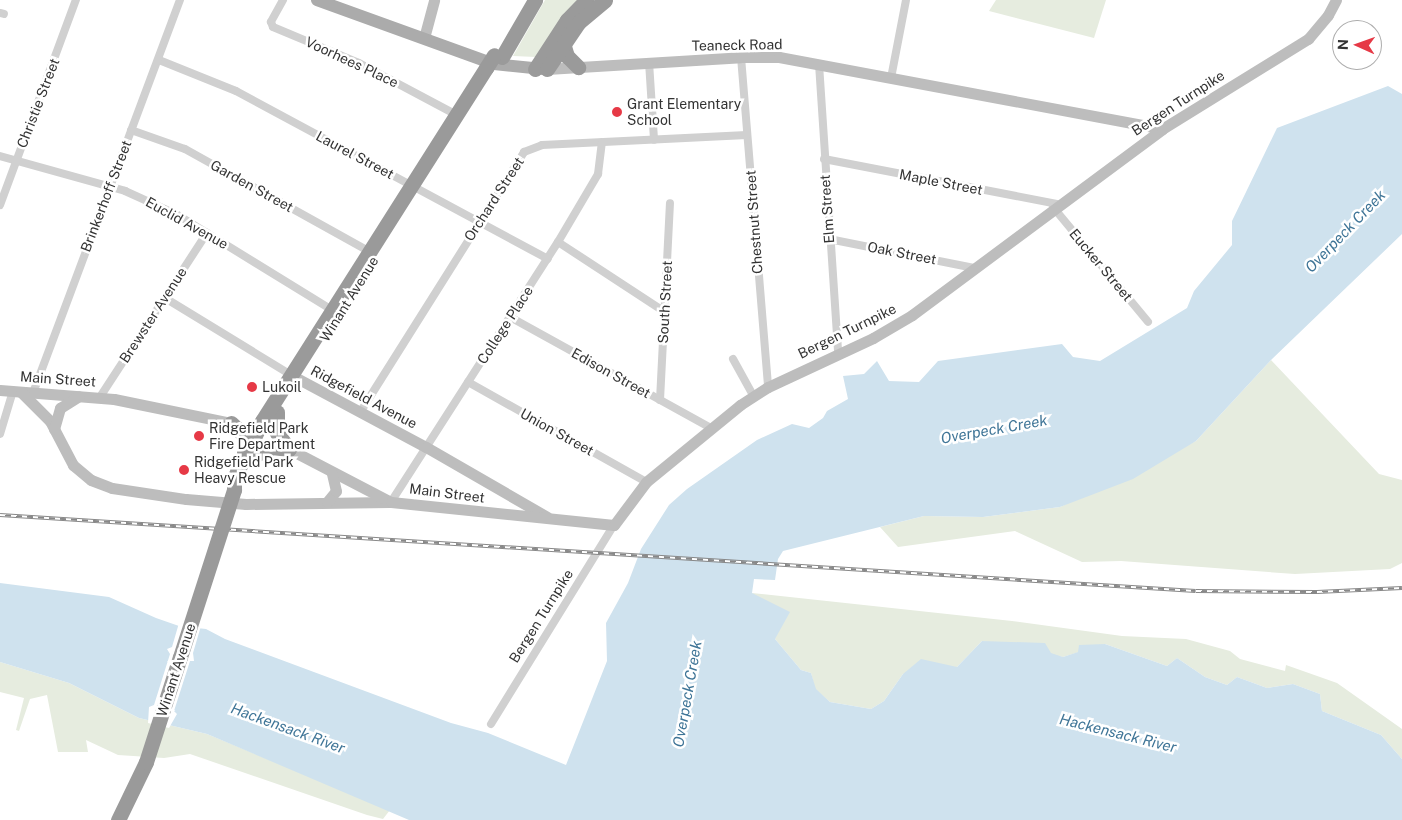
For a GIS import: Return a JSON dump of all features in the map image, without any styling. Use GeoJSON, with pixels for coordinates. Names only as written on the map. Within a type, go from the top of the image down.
{"type":"FeatureCollection","features":[{"type":"Feature","properties":{"kind":"highway"},"geometry":{"type":"LineString","coordinates":[[494,62],[525,0]]}},
{"type":"Feature","properties":{"kind":"highway"},"geometry":{"type":"LineString","coordinates":[[494,62],[535,0]]}},
{"type":"Feature","properties":{"kind":"highway"},"geometry":{"type":"LineString","coordinates":[[541,69],[567,20],[586,0]]}},
{"type":"Feature","properties":{"kind":"highway"},"geometry":{"type":"LineString","coordinates":[[541,69],[564,44],[579,22],[605,0]]}},
{"type":"Feature","properties":{"kind":"highway"},"geometry":{"type":"LineString","coordinates":[[564,44],[567,56],[578,67]]}},
{"type":"Feature","properties":{"kind":"highway","name":"Winant Avenue"},"geometry":{"type":"LineString","coordinates":[[118,820],[150,750],[234,489],[242,481],[248,455],[294,377],[494,62]]}},
{"type":"Feature","properties":{"kind":"highway","name":"Winant Avenue"},"geometry":{"type":"LineString","coordinates":[[294,377],[332,310],[415,188]]}},
{"type":"Feature","properties":{"kind":"highway"},"geometry":{"type":"LineString","coordinates":[[232,422],[254,421],[272,413],[277,433],[289,449]]}},
{"type":"Feature","properties":{"kind":"highway"},"geometry":{"type":"LineString","coordinates":[[232,422],[244,433],[248,455],[272,447],[289,449]]}},
{"type":"Feature","properties":{"kind":"main road","name":"Teaneck Road"},"geometry":{"type":"LineString","coordinates":[[317,0],[494,64],[541,69]]}},
{"type":"Feature","properties":{"kind":"street","name":"Christie Street"},"geometry":{"type":"LineString","coordinates":[[0,206],[76,0]]}},
{"type":"Feature","properties":{"kind":"street","name":"Brinkerhoff Street"},"geometry":{"type":"LineString","coordinates":[[33,393],[109,186],[160,60],[180,0]]}},
{"type":"Feature","properties":{"kind":"street","name":"Voorhees Place"},"geometry":{"type":"LineString","coordinates":[[283,0],[271,22],[273,28],[359,63],[462,113]]}},
{"type":"Feature","properties":{"kind":"street"},"geometry":{"type":"LineString","coordinates":[[424,38],[434,0]]}},
{"type":"Feature","properties":{"kind":"street"},"geometry":{"type":"LineString","coordinates":[[891,78],[906,0]]}},
{"type":"Feature","properties":{"kind":"street","name":"Bergen Turnpike"},"geometry":{"type":"LineString","coordinates":[[492,724],[614,525],[646,482],[711,428],[768,387],[895,326],[1162,128],[1308,39],[1328,16],[1336,0]]}},
{"type":"Feature","properties":{"kind":"street","name":"Teaneck Road"},"geometry":{"type":"LineString","coordinates":[[541,69],[741,57],[780,58],[1162,128]]}},
{"type":"Feature","properties":{"kind":"street","name":"Chestnut Street"},"geometry":{"type":"LineString","coordinates":[[741,57],[768,387]]}},
{"type":"Feature","properties":{"kind":"street","name":"Laurel Street"},"geometry":{"type":"LineString","coordinates":[[160,60],[236,91],[548,258]]}},
{"type":"Feature","properties":{"kind":"street"},"geometry":{"type":"LineString","coordinates":[[649,62],[654,140]]}},
{"type":"Feature","properties":{"kind":"street","name":"Elm Street"},"geometry":{"type":"LineString","coordinates":[[819,64],[829,239],[838,353]]}},
{"type":"Feature","properties":{"kind":"street","name":"Garden Street"},"geometry":{"type":"LineString","coordinates":[[131,130],[185,149],[370,252]]}},
{"type":"Feature","properties":{"kind":"street","name":"Orchard Street"},"geometry":{"type":"LineString","coordinates":[[361,411],[478,222],[524,152],[537,146],[747,135]]}},
{"type":"Feature","properties":{"kind":"street","name":"College Place"},"geometry":{"type":"LineString","coordinates":[[391,502],[548,258],[598,174],[602,142]]}},
{"type":"Feature","properties":{"kind":"street","name":"Euclid Avenue"},"geometry":{"type":"LineString","coordinates":[[0,156],[109,186],[176,214],[332,310]]}},
{"type":"Feature","properties":{"kind":"street","name":"Maple Street"},"geometry":{"type":"LineString","coordinates":[[824,160],[1055,206]]}},
{"type":"Feature","properties":{"kind":"street","name":"South Street"},"geometry":{"type":"LineString","coordinates":[[660,400],[670,203]]}},
{"type":"Feature","properties":{"kind":"street","name":"Eucker Street"},"geometry":{"type":"LineString","coordinates":[[1055,206],[1148,322]]}},
{"type":"Feature","properties":{"kind":"street","name":"Brewster Avenue"},"geometry":{"type":"LineString","coordinates":[[100,397],[207,233]]}},
{"type":"Feature","properties":{"kind":"street","name":"Oak Street"},"geometry":{"type":"LineString","coordinates":[[829,239],[974,268]]}},
{"type":"Feature","properties":{"kind":"street"},"geometry":{"type":"LineString","coordinates":[[558,242],[665,312]]}},
{"type":"Feature","properties":{"kind":"street","name":"Ridgefield Avenue"},"geometry":{"type":"LineString","coordinates":[[165,298],[294,377],[361,411],[551,519]]}},
{"type":"Feature","properties":{"kind":"street","name":"Edison Street"},"geometry":{"type":"LineString","coordinates":[[510,317],[711,428]]}},
{"type":"Feature","properties":{"kind":"street"},"geometry":{"type":"LineString","coordinates":[[734,359],[754,397]]}},
{"type":"Feature","properties":{"kind":"street","name":"Union Street"},"geometry":{"type":"LineString","coordinates":[[468,382],[646,482]]}},
{"type":"Feature","properties":{"kind":"street","name":"Main Street"},"geometry":{"type":"LineString","coordinates":[[0,390],[100,397],[232,422]]}},
{"type":"Feature","properties":{"kind":"street"},"geometry":{"type":"LineString","coordinates":[[0,434],[17,392],[44,414],[73,465],[91,480],[112,488],[217,502],[391,502]]}},
{"type":"Feature","properties":{"kind":"street"},"geometry":{"type":"LineString","coordinates":[[54,429],[60,408],[78,396]]}},
{"type":"Feature","properties":{"kind":"street","name":"Main Street"},"geometry":{"type":"LineString","coordinates":[[289,449],[391,502],[614,525]]}},
{"type":"Feature","properties":{"kind":"street"},"geometry":{"type":"LineString","coordinates":[[327,502],[336,491],[332,473]]}},
{"type":"Feature","properties":{"kind":"street"},"geometry":{"type":"LineString","coordinates":[[512,497],[513,516]]}},
{"type":"Feature","properties":{"kind":"shaded area"},"geometry":{"type":"Polygon","coordinates":[[[545,0],[579,0],[536,57],[513,56],[545,0]]]}},
{"type":"Feature","properties":{"kind":"shaded area"},"geometry":{"type":"Polygon","coordinates":[[[996,0],[1106,0],[1094,38],[989,11],[996,0]]]}},
{"type":"Feature","properties":{"kind":"shaded area"},"geometry":{"type":"Polygon","coordinates":[[[1271,360],[1379,474],[1402,480],[1402,563],[1390,569],[1295,574],[1121,561],[1082,562],[1015,531],[898,547],[880,527],[924,516],[983,517],[1060,507],[1196,441],[1271,360]]]}},
{"type":"Feature","properties":{"kind":"shaded area"},"geometry":{"type":"Polygon","coordinates":[[[752,593],[1012,621],[1122,636],[1186,639],[1230,651],[1240,659],[1285,671],[1286,665],[1337,683],[1402,729],[1402,759],[1381,735],[1322,711],[1320,694],[1293,684],[1267,688],[1237,677],[1227,685],[1205,677],[1177,658],[1167,666],[1105,644],[1063,657],[982,641],[957,667],[903,674],[884,701],[871,709],[830,702],[815,689],[811,673],[801,670],[775,639],[752,593]]]}},
{"type":"Feature","properties":{"kind":"shaded area"},"geometry":{"type":"Polygon","coordinates":[[[0,662],[69,683],[139,718],[207,734],[390,810],[383,819],[367,815],[190,754],[164,758],[118,755],[86,740],[88,752],[58,752],[47,695],[30,699],[19,731],[16,730],[24,698],[0,692],[0,662]]]}},
{"type":"Feature","properties":{"kind":"water"},"geometry":{"type":"Polygon","coordinates":[[[1388,86],[1402,94],[1402,234],[1271,360],[1196,441],[1133,479],[1060,507],[983,517],[924,516],[783,551],[778,559],[775,580],[754,579],[752,593],[790,612],[775,639],[801,670],[811,673],[816,689],[830,702],[871,709],[884,701],[903,674],[921,659],[957,667],[982,641],[1045,643],[1051,653],[1063,657],[1078,652],[1079,645],[1105,644],[1167,666],[1177,658],[1205,677],[1227,685],[1237,677],[1267,688],[1293,684],[1320,694],[1322,711],[1381,735],[1402,759],[1402,820],[409,820],[207,734],[139,718],[69,683],[0,662],[0,583],[109,597],[156,618],[179,626],[206,629],[225,639],[451,723],[488,733],[566,765],[607,661],[606,623],[628,583],[641,549],[669,505],[687,489],[757,440],[792,424],[809,428],[823,418],[827,411],[848,399],[843,376],[864,374],[877,361],[889,381],[919,382],[938,361],[1062,344],[1073,357],[1100,361],[1187,308],[1194,291],[1232,245],[1232,221],[1277,128],[1388,86]]]}},
{"type":"Feature","properties":{"kind":"pier"},"geometry":{"type":"Polygon","coordinates":[[[179,623],[201,626],[193,653],[194,661],[190,661],[174,711],[177,714],[169,728],[148,723],[149,707],[154,705],[170,654],[167,649],[172,647],[179,623]]]}},
{"type":"Feature","properties":{"kind":"railway"},"geometry":{"type":"LineString","coordinates":[[0,515],[1196,591],[1317,592],[1402,588]]}},
{"type":"Feature","properties":{"kind":"place","name":"Grant Elementary School"},"geometry":{"type":"Point","coordinates":[617,112]}},
{"type":"Feature","properties":{"kind":"place","name":"Lukoil"},"geometry":{"type":"Point","coordinates":[252,387]}},
{"type":"Feature","properties":{"kind":"place","name":"Ridgefield Park Fire Department"},"geometry":{"type":"Point","coordinates":[199,436]}},
{"type":"Feature","properties":{"kind":"place","name":"Ridgefield Park Heavy Rescue"},"geometry":{"type":"Point","coordinates":[184,470]}},
{"type":"Feature","properties":{"kind":"water label","name":"Overpeck Creek"},"geometry":{"type":"Point","coordinates":[1345,231]}},
{"type":"Feature","properties":{"kind":"water label","name":"Overpeck Creek"},"geometry":{"type":"Point","coordinates":[994,429]}},
{"type":"Feature","properties":{"kind":"water label","name":"Overpeck Creek"},"geometry":{"type":"Point","coordinates":[687,694]}},
{"type":"Feature","properties":{"kind":"water label","name":"Hackensack River"},"geometry":{"type":"Point","coordinates":[288,728]}},
{"type":"Feature","properties":{"kind":"water label","name":"Hackensack River"},"geometry":{"type":"Point","coordinates":[1118,733]}}]}
